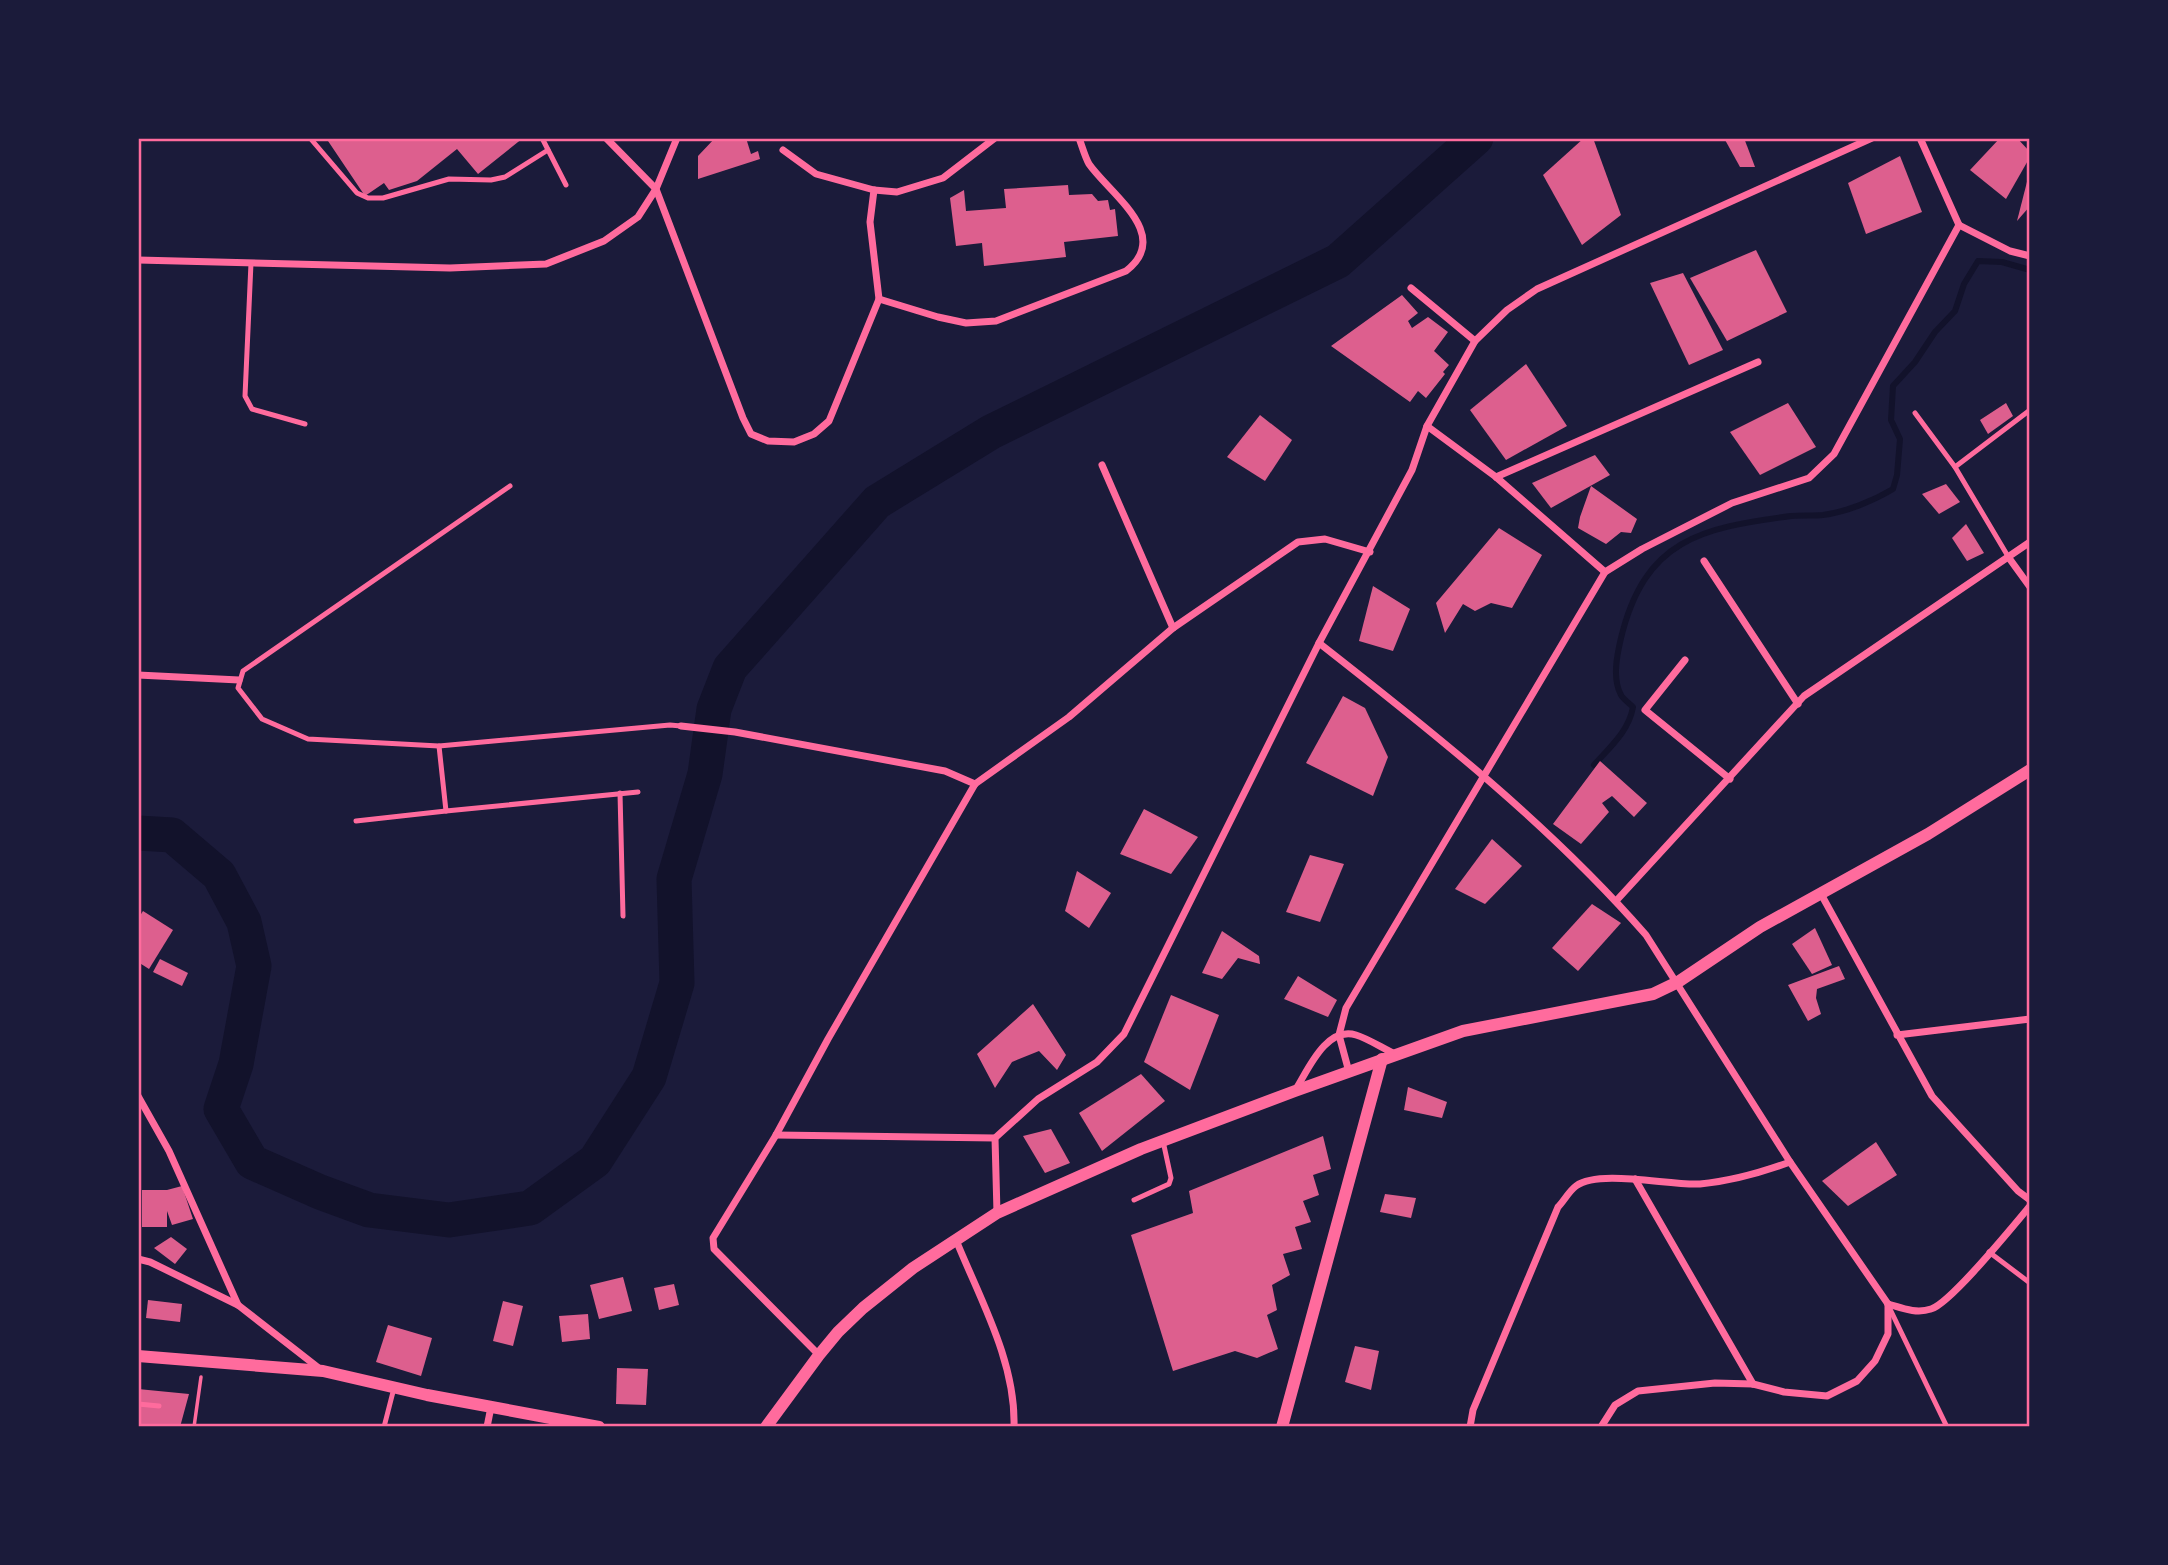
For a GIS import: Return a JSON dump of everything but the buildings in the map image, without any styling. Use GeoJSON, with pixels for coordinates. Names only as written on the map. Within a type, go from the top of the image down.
{"type":"FeatureCollection","features":[{"type":"Feature","properties":{"kind":"street"},"geometry":{"type":"LineString","coordinates":[[606,138],[656,189],[743,418],[751,434],[768,441],[794,442],[814,435],[829,421],[879,299],[870,222],[874,190]]}},
{"type":"Feature","properties":{"kind":"street"},"geometry":{"type":"LineString","coordinates":[[138,260],[450,268],[546,264],[604,241],[638,216],[656,189],[677,138]]}},
{"type":"Feature","properties":{"kind":"street"},"geometry":{"type":"LineString","coordinates":[[783,150],[816,174],[874,190],[897,191],[943,178],[995,138]]}},
{"type":"Feature","properties":{"kind":"street"},"geometry":{"type":"LineString","coordinates":[[879,299],[966,323],[996,321],[1126,271],[1138,262],[1143,250],[1140,225],[1088,163],[1079,138]]}},
{"type":"Feature","properties":{"kind":"street"},"geometry":{"type":"LineString","coordinates":[[776,1135],[995,1138],[1038,1099],[1097,1062],[1124,1034],[1319,643],[1412,470],[1427,426],[1475,341],[1507,310],[1537,289],[1872,138]]}},
{"type":"Feature","properties":{"kind":"street"},"geometry":{"type":"LineString","coordinates":[[1920,138],[1959,225],[2010,251],[2030,257]]}},
{"type":"Feature","properties":{"kind":"street"},"geometry":{"type":"LineString","coordinates":[[1349,1072],[1339,1035],[1346,1008],[1605,572],[1732,503],[1809,478],[1833,454],[1959,225]]}},
{"type":"Feature","properties":{"kind":"street"},"geometry":{"type":"LineString","coordinates":[[1411,288],[1475,341]]}},
{"type":"Feature","properties":{"kind":"street"},"geometry":{"type":"LineString","coordinates":[[1496,477],[1758,362]]}},
{"type":"Feature","properties":{"kind":"street"},"geometry":{"type":"LineString","coordinates":[[1427,426],[1496,477],[1605,572]]}},
{"type":"Feature","properties":{"kind":"street"},"geometry":{"type":"LineString","coordinates":[[1102,465],[1173,628]]}},
{"type":"Feature","properties":{"kind":"street"},"geometry":{"type":"LineString","coordinates":[[819,1355],[714,1249],[713,1238],[776,1135],[828,1039],[975,784],[1069,717],[1173,628],[1298,542],[1325,539],[1370,552]]}},
{"type":"Feature","properties":{"kind":"street"},"geometry":{"type":"LineString","coordinates":[[1616,901],[1804,696],[2030,542]]}},
{"type":"Feature","properties":{"kind":"street"},"geometry":{"type":"LineString","coordinates":[[2008,558],[2030,587]]}},
{"type":"Feature","properties":{"kind":"street"},"geometry":{"type":"LineString","coordinates":[[1704,561],[1798,704]]}},
{"type":"Feature","properties":{"kind":"street"},"geometry":{"type":"LineString","coordinates":[[1319,643],[1484,776],[1616,901],[1646,935],[1790,1161],[1888,1304],[1888,1334],[1875,1361],[1857,1381],[1827,1396],[1784,1392],[1753,1384],[1715,1383],[1638,1391],[1615,1405],[1601,1427]]}},
{"type":"Feature","properties":{"kind":"street"},"geometry":{"type":"LineString","coordinates":[[1685,660],[1645,712],[1730,779]]}},
{"type":"Feature","properties":{"kind":"street"},"geometry":{"type":"LineString","coordinates":[[138,676],[239,680]]}},
{"type":"Feature","properties":{"kind":"street"},"geometry":{"type":"LineString","coordinates":[[681,726],[735,732],[945,771],[975,784]]}},
{"type":"Feature","properties":{"kind":"street"},"geometry":{"type":"LineString","coordinates":[[767,1426],[819,1355],[863,1308],[913,1268],[997,1213],[1163,1141],[1463,1031],[1653,994],[1678,982],[1760,927],[1928,834],[2030,770]]}},
{"type":"Feature","properties":{"kind":"street"},"geometry":{"type":"LineString","coordinates":[[1821,894],[1933,1096],[2018,1191],[2030,1200]]}},
{"type":"Feature","properties":{"kind":"street"},"geometry":{"type":"LineString","coordinates":[[1897,1035],[2030,1019]]}},
{"type":"Feature","properties":{"kind":"street"},"geometry":{"type":"LineString","coordinates":[[1295,1091],[1326,1042],[1339,1035],[1354,1034],[1395,1055]]}},
{"type":"Feature","properties":{"kind":"street"},"geometry":{"type":"LineString","coordinates":[[1282,1427],[1382,1059]]}},
{"type":"Feature","properties":{"kind":"street"},"geometry":{"type":"LineString","coordinates":[[138,1096],[142,1109],[169,1151],[238,1305]]}},
{"type":"Feature","properties":{"kind":"street"},"geometry":{"type":"LineString","coordinates":[[995,1138],[997,1213]]}},
{"type":"Feature","properties":{"kind":"street"},"geometry":{"type":"LineString","coordinates":[[1470,1427],[1473,1410],[1558,1207],[1577,1185],[1602,1178],[1700,1184],[1747,1178],[1790,1161]]}},
{"type":"Feature","properties":{"kind":"street"},"geometry":{"type":"LineString","coordinates":[[1635,1179],[1753,1384]]}},
{"type":"Feature","properties":{"kind":"street"},"geometry":{"type":"LineString","coordinates":[[1888,1304],[1915,1311],[1933,1309],[1957,1289],[2030,1206]]}},
{"type":"Feature","properties":{"kind":"street"},"geometry":{"type":"LineString","coordinates":[[956,1240],[1006,1365],[1014,1395],[1014,1427]]}},
{"type":"Feature","properties":{"kind":"street"},"geometry":{"type":"LineString","coordinates":[[138,1259],[150,1262],[238,1305],[323,1371]]}},
{"type":"Feature","properties":{"kind":"street"},"geometry":{"type":"LineString","coordinates":[[138,1356],[323,1371],[491,1408],[599,1427]]}},
{"type":"Feature","properties":{"kind":"street"},"geometry":{"type":"LineString","coordinates":[[487,1427],[491,1408]]}},
{"type":"Feature","properties":{"kind":"lane"},"geometry":{"type":"LineString","coordinates":[[310,138],[356,193],[368,198],[383,198],[449,179],[491,180],[505,177],[548,150]]}},
{"type":"Feature","properties":{"kind":"lane"},"geometry":{"type":"LineString","coordinates":[[542,138],[566,186]]}},
{"type":"Feature","properties":{"kind":"lane"},"geometry":{"type":"LineString","coordinates":[[251,263],[244,396],[252,409],[305,424]]}},
{"type":"Feature","properties":{"kind":"lane"},"geometry":{"type":"LineString","coordinates":[[1955,467],[2030,410]]}},
{"type":"Feature","properties":{"kind":"lane"},"geometry":{"type":"LineString","coordinates":[[1915,413],[1955,467],[2008,558]]}},
{"type":"Feature","properties":{"kind":"lane"},"geometry":{"type":"LineString","coordinates":[[509,486],[243,671],[238,688],[243,697],[262,719],[308,739],[439,746],[681,726]]}},
{"type":"Feature","properties":{"kind":"lane"},"geometry":{"type":"LineString","coordinates":[[439,746],[446,811]]}},
{"type":"Feature","properties":{"kind":"lane"},"geometry":{"type":"LineString","coordinates":[[356,821],[638,792]]}},
{"type":"Feature","properties":{"kind":"lane"},"geometry":{"type":"LineString","coordinates":[[620,793],[623,916]]}},
{"type":"Feature","properties":{"kind":"lane"},"geometry":{"type":"LineString","coordinates":[[1134,1200],[1169,1184],[1171,1178],[1163,1141]]}},
{"type":"Feature","properties":{"kind":"lane"},"geometry":{"type":"LineString","coordinates":[[1989,1252],[2030,1283]]}},
{"type":"Feature","properties":{"kind":"lane"},"geometry":{"type":"LineString","coordinates":[[1888,1304],[1947,1427]]}},
{"type":"Feature","properties":{"kind":"lane"},"geometry":{"type":"LineString","coordinates":[[384,1427],[394,1388]]}},
{"type":"Feature","properties":{"kind":"lane"},"geometry":{"type":"LineString","coordinates":[[138,1404],[159,1406]]}},
{"type":"Feature","properties":{"kind":"path"},"geometry":{"type":"LineString","coordinates":[[194,1427],[203,1362]]}},
{"type":"Feature","properties":{"kind":"waterway"},"geometry":{"type":"LineString","coordinates":[[138,833],[172,835],[219,875],[244,922],[254,966],[236,1064],[221,1109],[252,1162],[369,1210],[449,1220],[530,1208],[595,1161],[649,1077],[677,983],[674,879],[705,774],[714,709],[730,668],[877,502],[991,432],[1338,261],[1476,138]]}},
{"type":"Feature","properties":{"kind":"waterway"},"geometry":{"type":"LineString","coordinates":[[1594,765],[1618,738],[1631,716],[1633,707],[1618,689],[1618,652],[1632,605],[1645,579],[1662,559],[1681,544],[1730,526],[1791,516],[1832,514],[1877,498],[1893,489],[1900,439],[1891,420],[1893,386],[1955,311],[1964,284],[1978,261],[2002,262],[2030,270]]}}]}
